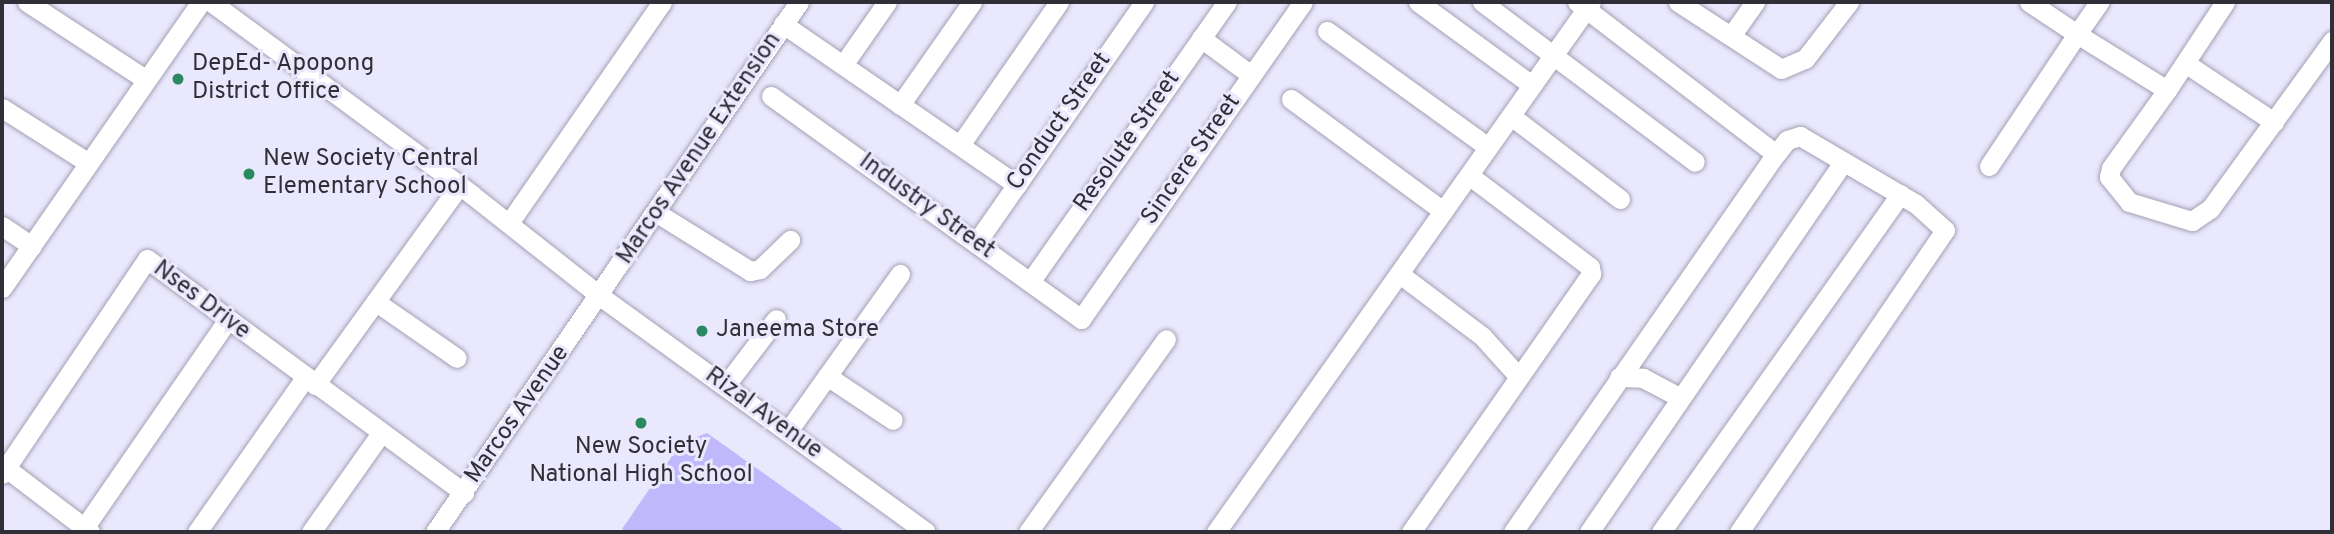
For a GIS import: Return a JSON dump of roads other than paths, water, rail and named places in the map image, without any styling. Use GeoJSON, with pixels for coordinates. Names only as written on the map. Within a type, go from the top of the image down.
{"type":"FeatureCollection","features":[{"type":"Feature","properties":{"kind":"street"},"geometry":{"type":"LineString","coordinates":[[27,2],[145,79]]}},
{"type":"Feature","properties":{"kind":"street"},"geometry":{"type":"LineString","coordinates":[[2,288],[87,162],[201,2]]}},
{"type":"Feature","properties":{"kind":"street","name":"Rizal Avenue"},"geometry":{"type":"LineString","coordinates":[[211,2],[509,223],[600,296],[926,532]]}},
{"type":"Feature","properties":{"kind":"street"},"geometry":{"type":"LineString","coordinates":[[509,223],[662,2]]}},
{"type":"Feature","properties":{"kind":"street","name":"Marcos Avenue Extension"},"geometry":{"type":"LineString","coordinates":[[600,296],[799,2]]}},
{"type":"Feature","properties":{"kind":"street"},"geometry":{"type":"LineString","coordinates":[[843,65],[887,2]]}},
{"type":"Feature","properties":{"kind":"street"},"geometry":{"type":"LineString","coordinates":[[901,105],[972,2]]}},
{"type":"Feature","properties":{"kind":"street"},"geometry":{"type":"LineString","coordinates":[[960,145],[1059,2]]}},
{"type":"Feature","properties":{"kind":"street","name":"Conduct Street"},"geometry":{"type":"LineString","coordinates":[[976,243],[1144,2]]}},
{"type":"Feature","properties":{"kind":"street","name":"Resolute Street"},"geometry":{"type":"LineString","coordinates":[[1030,282],[1227,2]]}},
{"type":"Feature","properties":{"kind":"street","name":"Sincere Street"},"geometry":{"type":"LineString","coordinates":[[1081,318],[1303,2]]}},
{"type":"Feature","properties":{"kind":"street"},"geometry":{"type":"LineString","coordinates":[[1418,2],[1532,85]]}},
{"type":"Feature","properties":{"kind":"street"},"geometry":{"type":"LineString","coordinates":[[1482,2],[1695,162]]}},
{"type":"Feature","properties":{"kind":"street"},"geometry":{"type":"LineString","coordinates":[[1678,2],[1772,65],[1789,68],[1805,59],[1849,2]]}},
{"type":"Feature","properties":{"kind":"street"},"geometry":{"type":"LineString","coordinates":[[1731,36],[1755,2]]}},
{"type":"Feature","properties":{"kind":"street"},"geometry":{"type":"LineString","coordinates":[[2029,2],[2166,90]]}},
{"type":"Feature","properties":{"kind":"street"},"geometry":{"type":"LineString","coordinates":[[1989,166],[2099,2]]}},
{"type":"Feature","properties":{"kind":"street"},"geometry":{"type":"LineString","coordinates":[[2225,2],[2111,168],[2109,177],[2129,202],[2185,221],[2206,213],[2332,41]]}},
{"type":"Feature","properties":{"kind":"street"},"geometry":{"type":"LineString","coordinates":[[1216,532],[1401,275],[1553,56],[1585,4],[1776,154]]}},
{"type":"Feature","properties":{"kind":"street"},"geometry":{"type":"LineString","coordinates":[[783,24],[1017,184]]}},
{"type":"Feature","properties":{"kind":"street"},"geometry":{"type":"LineString","coordinates":[[1327,31],[1488,147]]}},
{"type":"Feature","properties":{"kind":"street"},"geometry":{"type":"LineString","coordinates":[[1201,38],[1251,75]]}},
{"type":"Feature","properties":{"kind":"street"},"geometry":{"type":"LineString","coordinates":[[2185,63],[2274,122]]}},
{"type":"Feature","properties":{"kind":"street","name":"Industry Street"},"geometry":{"type":"LineString","coordinates":[[771,96],[1081,318]]}},
{"type":"Feature","properties":{"kind":"street"},"geometry":{"type":"LineString","coordinates":[[1291,99],[1443,211]]}},
{"type":"Feature","properties":{"kind":"street"},"geometry":{"type":"LineString","coordinates":[[2,108],[87,162]]}},
{"type":"Feature","properties":{"kind":"street"},"geometry":{"type":"LineString","coordinates":[[1511,116],[1620,199]]}},
{"type":"Feature","properties":{"kind":"street"},"geometry":{"type":"LineString","coordinates":[[1520,529],[1619,377],[1776,154],[1787,140],[1800,136],[1900,194],[1940,222],[1944,239],[1739,532]]}},
{"type":"Feature","properties":{"kind":"street"},"geometry":{"type":"LineString","coordinates":[[1589,532],[1679,397],[1843,162]]}},
{"type":"Feature","properties":{"kind":"street"},"geometry":{"type":"LineString","coordinates":[[1411,532],[1591,270],[1469,175]]}},
{"type":"Feature","properties":{"kind":"street"},"geometry":{"type":"LineString","coordinates":[[197,532],[310,382],[376,302],[459,186]]}},
{"type":"Feature","properties":{"kind":"street"},"geometry":{"type":"LineString","coordinates":[[1661,532],[1900,194]]}},
{"type":"Feature","properties":{"kind":"street"},"geometry":{"type":"LineString","coordinates":[[657,213],[750,271],[760,269],[790,240]]}},
{"type":"Feature","properties":{"kind":"street"},"geometry":{"type":"LineString","coordinates":[[2,226],[32,246]]}},
{"type":"Feature","properties":{"kind":"street","name":"Nses Drive"},"geometry":{"type":"LineString","coordinates":[[4,471],[147,259],[227,321],[464,493]]}},
{"type":"Feature","properties":{"kind":"street"},"geometry":{"type":"LineString","coordinates":[[788,431],[900,274]]}},
{"type":"Feature","properties":{"kind":"street"},"geometry":{"type":"LineString","coordinates":[[1401,275],[1482,336],[1519,377]]}},
{"type":"Feature","properties":{"kind":"street","name":"Marcos Avenue"},"geometry":{"type":"LineString","coordinates":[[436,532],[600,296]]}},
{"type":"Feature","properties":{"kind":"street"},"geometry":{"type":"LineString","coordinates":[[376,302],[457,358]]}},
{"type":"Feature","properties":{"kind":"street"},"geometry":{"type":"LineString","coordinates":[[725,386],[776,319]]}},
{"type":"Feature","properties":{"kind":"street"},"geometry":{"type":"LineString","coordinates":[[4,471],[87,530],[227,321]]}},
{"type":"Feature","properties":{"kind":"street"},"geometry":{"type":"LineString","coordinates":[[1028,532],[1166,340]]}},
{"type":"Feature","properties":{"kind":"street"},"geometry":{"type":"LineString","coordinates":[[827,376],[893,420]]}},
{"type":"Feature","properties":{"kind":"street"},"geometry":{"type":"LineString","coordinates":[[1619,377],[1643,378],[1679,397]]}},
{"type":"Feature","properties":{"kind":"street"},"geometry":{"type":"LineString","coordinates":[[311,532],[381,433]]}},
{"type":"Feature","properties":{"kind":"place","name":"DepEd- Apopong District Office"},"geometry":{"type":"Point","coordinates":[178,79]}},
{"type":"Feature","properties":{"kind":"place","name":"New Society Central Elementary School"},"geometry":{"type":"Point","coordinates":[249,174]}},
{"type":"Feature","properties":{"kind":"place","name":"Janeema Store"},"geometry":{"type":"Point","coordinates":[702,331]}},
{"type":"Feature","properties":{"kind":"place","name":"New Society National High School"},"geometry":{"type":"Point","coordinates":[641,423]}}]}
